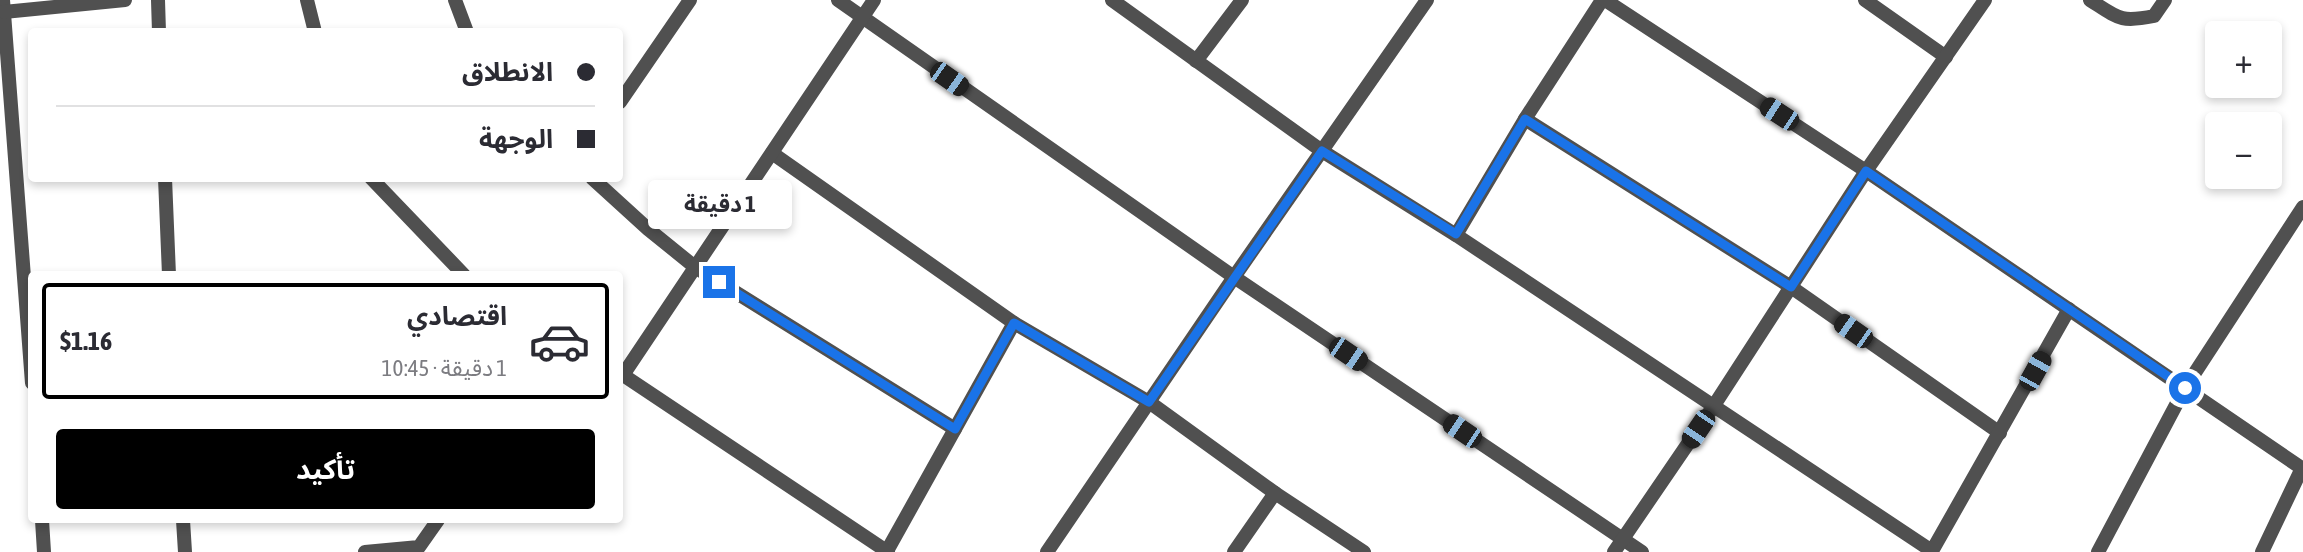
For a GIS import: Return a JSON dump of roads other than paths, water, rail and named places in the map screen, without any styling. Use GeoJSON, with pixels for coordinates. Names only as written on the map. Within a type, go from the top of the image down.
{"type":"FeatureCollection","features":[{"type":"Feature","properties":{"kind":"street"},"geometry":{"type":"LineString","coordinates":[[28,329],[4,6],[125,0]]}},
{"type":"Feature","properties":{"kind":"street"},"geometry":{"type":"LineString","coordinates":[[158,0],[159,28]]}},
{"type":"Feature","properties":{"kind":"street"},"geometry":{"type":"LineString","coordinates":[[307,0],[314,28]]}},
{"type":"Feature","properties":{"kind":"street"},"geometry":{"type":"LineString","coordinates":[[455,0],[466,28]]}},
{"type":"Feature","properties":{"kind":"street"},"geometry":{"type":"LineString","coordinates":[[623,98],[690,0]]}},
{"type":"Feature","properties":{"kind":"street"},"geometry":{"type":"LineString","coordinates":[[838,0],[1618,546],[1642,552]]}},
{"type":"Feature","properties":{"kind":"street"},"geometry":{"type":"LineString","coordinates":[[623,371],[874,0]]}},
{"type":"Feature","properties":{"kind":"street"},"geometry":{"type":"LineString","coordinates":[[1112,0],[1322,151],[1456,234],[1933,551],[2069,309]]}},
{"type":"Feature","properties":{"kind":"street"},"geometry":{"type":"LineString","coordinates":[[1196,61],[1242,0]]}},
{"type":"Feature","properties":{"kind":"street"},"geometry":{"type":"LineString","coordinates":[[1047,552],[1234,276],[1427,0]]}},
{"type":"Feature","properties":{"kind":"street"},"geometry":{"type":"LineString","coordinates":[[1456,234],[1525,119],[1604,0],[1866,171],[2302,468],[2262,552]]}},
{"type":"Feature","properties":{"kind":"street"},"geometry":{"type":"LineString","coordinates":[[1865,0],[1946,57]]}},
{"type":"Feature","properties":{"kind":"street"},"geometry":{"type":"LineString","coordinates":[[1618,546],[1713,407],[1866,171],[1985,0]]}},
{"type":"Feature","properties":{"kind":"street"},"geometry":{"type":"LineString","coordinates":[[2090,0],[2117,18],[2129,21],[2154,16],[2165,0]]}},
{"type":"Feature","properties":{"kind":"street"},"geometry":{"type":"LineString","coordinates":[[1525,119],[1791,287],[2000,433]]}},
{"type":"Feature","properties":{"kind":"street"},"geometry":{"type":"LineString","coordinates":[[772,153],[1014,323],[1149,402],[1275,493],[1364,552]]}},
{"type":"Feature","properties":{"kind":"street"},"geometry":{"type":"LineString","coordinates":[[165,182],[169,271]]}},
{"type":"Feature","properties":{"kind":"street"},"geometry":{"type":"LineString","coordinates":[[375,182],[456,271]]}},
{"type":"Feature","properties":{"kind":"street"},"geometry":{"type":"LineString","coordinates":[[596,182],[629,213],[695,267],[955,429]]}},
{"type":"Feature","properties":{"kind":"street"},"geometry":{"type":"LineString","coordinates":[[2098,552],[2185,388],[2303,206]]}},
{"type":"Feature","properties":{"kind":"street"},"geometry":{"type":"LineString","coordinates":[[623,375],[887,552],[1014,323]]}},
{"type":"Feature","properties":{"kind":"street"},"geometry":{"type":"LineString","coordinates":[[1234,552],[1275,493]]}},
{"type":"Feature","properties":{"kind":"street"},"geometry":{"type":"LineString","coordinates":[[42,523],[44,552]]}},
{"type":"Feature","properties":{"kind":"street"},"geometry":{"type":"LineString","coordinates":[[183,523],[185,552]]}},
{"type":"Feature","properties":{"kind":"street"},"geometry":{"type":"LineString","coordinates":[[365,552],[418,550],[436,523]]}}]}
